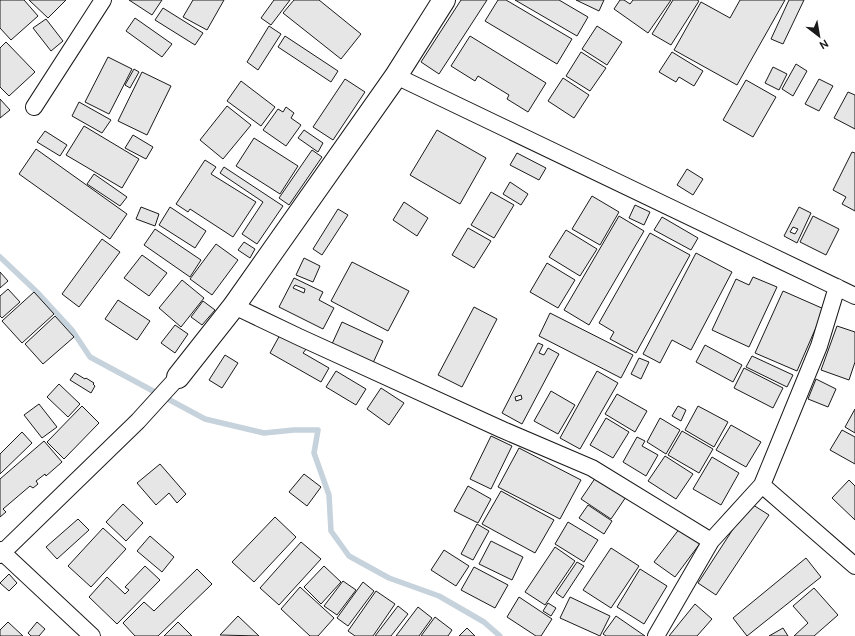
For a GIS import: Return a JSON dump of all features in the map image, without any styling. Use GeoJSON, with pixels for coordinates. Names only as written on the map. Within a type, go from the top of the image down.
{"type":"FeatureCollection","features":[{"type":"Feature","properties":{"kind":"main road"},"geometry":{"type":"LineString","coordinates":[[178,377],[234,306],[396,76],[444,0]]}},
{"type":"Feature","properties":{"kind":"street"},"geometry":{"type":"LineString","coordinates":[[34,107],[103,0]]}},
{"type":"Feature","properties":{"kind":"street"},"geometry":{"type":"LineString","coordinates":[[396,76],[855,296]]}},
{"type":"Feature","properties":{"kind":"street"},"geometry":{"type":"LineString","coordinates":[[656,636],[711,540],[762,485],[819,346],[837,287]]}},
{"type":"Feature","properties":{"kind":"street"},"geometry":{"type":"LineString","coordinates":[[234,306],[482,420],[592,468],[711,540]]}},
{"type":"Feature","properties":{"kind":"street"},"geometry":{"type":"LineString","coordinates":[[92,636],[1,552],[138,421],[178,377]]}},
{"type":"Feature","properties":{"kind":"street"},"geometry":{"type":"LineString","coordinates":[[762,485],[855,566]]}},
{"type":"Feature","properties":{"kind":"building"},"geometry":{"type":"Polygon","coordinates":[[[0,0],[24,0],[38,16],[11,40],[0,28],[0,0]]]}},
{"type":"Feature","properties":{"kind":"building"},"geometry":{"type":"Polygon","coordinates":[[[29,0],[66,0],[48,18],[29,0]]]}},
{"type":"Feature","properties":{"kind":"building"},"geometry":{"type":"Polygon","coordinates":[[[129,0],[162,0],[152,15],[129,0]]]}},
{"type":"Feature","properties":{"kind":"building"},"geometry":{"type":"Polygon","coordinates":[[[193,0],[224,0],[207,30],[183,17],[193,0]]]}},
{"type":"Feature","properties":{"kind":"building"},"geometry":{"type":"Polygon","coordinates":[[[274,0],[290,0],[271,25],[261,18],[274,0]]]}},
{"type":"Feature","properties":{"kind":"building"},"geometry":{"type":"Polygon","coordinates":[[[294,0],[319,0],[361,34],[341,59],[283,13],[294,0]]]}},
{"type":"Feature","properties":{"kind":"building"},"geometry":{"type":"Polygon","coordinates":[[[461,0],[487,0],[439,74],[421,62],[461,0]]]}},
{"type":"Feature","properties":{"kind":"building"},"geometry":{"type":"Polygon","coordinates":[[[498,0],[506,0],[572,39],[557,64],[485,21],[498,0]]]}},
{"type":"Feature","properties":{"kind":"building"},"geometry":{"type":"Polygon","coordinates":[[[515,0],[559,0],[588,17],[577,36],[515,0]]]}},
{"type":"Feature","properties":{"kind":"building"},"geometry":{"type":"Polygon","coordinates":[[[576,0],[604,0],[599,11],[576,0]]]}},
{"type":"Feature","properties":{"kind":"building"},"geometry":{"type":"Polygon","coordinates":[[[620,0],[624,0],[630,4],[633,0],[671,0],[648,33],[614,9],[620,0]]]}},
{"type":"Feature","properties":{"kind":"building"},"geometry":{"type":"Polygon","coordinates":[[[673,0],[699,1],[671,45],[652,34],[673,0]]]}},
{"type":"Feature","properties":{"kind":"building"},"geometry":{"type":"Polygon","coordinates":[[[740,0],[785,0],[737,85],[674,50],[701,2],[730,18],[740,0]]]}},
{"type":"Feature","properties":{"kind":"building"},"geometry":{"type":"Polygon","coordinates":[[[789,0],[804,0],[783,44],[771,39],[789,0]]]}},
{"type":"Feature","properties":{"kind":"building"},"geometry":{"type":"Polygon","coordinates":[[[163,8],[203,33],[195,45],[155,20],[163,8]]]}},
{"type":"Feature","properties":{"kind":"building"},"geometry":{"type":"Polygon","coordinates":[[[135,18],[172,44],[162,57],[126,31],[135,18]]]}},
{"type":"Feature","properties":{"kind":"building"},"geometry":{"type":"Polygon","coordinates":[[[46,19],[63,41],[51,51],[33,28],[46,19]]]}},
{"type":"Feature","properties":{"kind":"building"},"geometry":{"type":"Polygon","coordinates":[[[269,26],[281,34],[258,70],[247,62],[269,26]]]}},
{"type":"Feature","properties":{"kind":"building"},"geometry":{"type":"Polygon","coordinates":[[[597,26],[622,42],[607,65],[582,49],[597,26]]]}},
{"type":"Feature","properties":{"kind":"building"},"geometry":{"type":"Polygon","coordinates":[[[285,36],[338,71],[331,82],[278,47],[285,36]]]}},
{"type":"Feature","properties":{"kind":"building"},"geometry":{"type":"Polygon","coordinates":[[[470,36],[546,83],[528,112],[507,99],[509,95],[478,76],[475,81],[451,66],[470,36]]]}},
{"type":"Feature","properties":{"kind":"building"},"geometry":{"type":"Polygon","coordinates":[[[6,42],[35,72],[9,96],[0,87],[0,48],[6,42]]]}},
{"type":"Feature","properties":{"kind":"building"},"geometry":{"type":"Polygon","coordinates":[[[581,52],[606,68],[590,91],[566,76],[581,52]]]}},
{"type":"Feature","properties":{"kind":"building"},"geometry":{"type":"Polygon","coordinates":[[[672,52],[703,71],[694,86],[679,77],[676,82],[659,72],[672,52]]]}},
{"type":"Feature","properties":{"kind":"building"},"geometry":{"type":"Polygon","coordinates":[[[108,57],[132,69],[109,114],[85,102],[108,57]]]}},
{"type":"Feature","properties":{"kind":"building"},"geometry":{"type":"Polygon","coordinates":[[[796,64],[807,71],[793,96],[782,89],[796,64]]]}},
{"type":"Feature","properties":{"kind":"building"},"geometry":{"type":"Polygon","coordinates":[[[773,67],[787,74],[779,90],[765,83],[773,67]]]}},
{"type":"Feature","properties":{"kind":"building"},"geometry":{"type":"Polygon","coordinates":[[[134,69],[139,72],[130,88],[125,85],[134,69]]]}},
{"type":"Feature","properties":{"kind":"building"},"geometry":{"type":"Polygon","coordinates":[[[142,72],[171,86],[147,135],[118,121],[142,72]]]}},
{"type":"Feature","properties":{"kind":"building"},"geometry":{"type":"Polygon","coordinates":[[[563,78],[589,95],[574,118],[548,101],[563,78]]]}},
{"type":"Feature","properties":{"kind":"building"},"geometry":{"type":"Polygon","coordinates":[[[345,79],[365,92],[333,140],[313,127],[345,79]]]}},
{"type":"Feature","properties":{"kind":"building"},"geometry":{"type":"Polygon","coordinates":[[[819,79],[833,86],[819,111],[805,104],[819,79]]]}},
{"type":"Feature","properties":{"kind":"building"},"geometry":{"type":"Polygon","coordinates":[[[746,80],[776,97],[753,137],[723,120],[746,80]]]}},
{"type":"Feature","properties":{"kind":"building"},"geometry":{"type":"Polygon","coordinates":[[[241,81],[275,107],[261,126],[227,101],[241,81]]]}},
{"type":"Feature","properties":{"kind":"building"},"geometry":{"type":"Polygon","coordinates":[[[848,92],[855,95],[855,129],[834,118],[848,92]]]}},
{"type":"Feature","properties":{"kind":"building"},"geometry":{"type":"Polygon","coordinates":[[[0,99],[10,110],[0,118],[0,99]]]}},
{"type":"Feature","properties":{"kind":"building"},"geometry":{"type":"Polygon","coordinates":[[[79,102],[111,120],[102,133],[72,116],[79,102]]]}},
{"type":"Feature","properties":{"kind":"building"},"geometry":{"type":"Polygon","coordinates":[[[227,106],[251,125],[223,159],[200,140],[227,106]]]}},
{"type":"Feature","properties":{"kind":"building"},"geometry":{"type":"Polygon","coordinates":[[[286,107],[294,113],[291,118],[301,125],[286,146],[263,130],[278,109],[283,112],[286,107]]]}},
{"type":"Feature","properties":{"kind":"building"},"geometry":{"type":"Polygon","coordinates":[[[84,126],[139,159],[122,188],[66,155],[84,126]]]}},
{"type":"Feature","properties":{"kind":"building"},"geometry":{"type":"Polygon","coordinates":[[[304,130],[323,143],[318,152],[298,138],[304,130]]]}},
{"type":"Feature","properties":{"kind":"building"},"geometry":{"type":"Polygon","coordinates":[[[437,130],[486,158],[460,204],[410,175],[437,130]]]}},
{"type":"Feature","properties":{"kind":"building"},"geometry":{"type":"Polygon","coordinates":[[[45,131],[67,145],[60,156],[37,142],[45,131]]]}},
{"type":"Feature","properties":{"kind":"building"},"geometry":{"type":"Polygon","coordinates":[[[133,135],[153,147],[146,159],[125,148],[133,135]]]}},
{"type":"Feature","properties":{"kind":"building"},"geometry":{"type":"Polygon","coordinates":[[[254,138],[298,166],[280,194],[236,166],[254,138]]]}},
{"type":"Feature","properties":{"kind":"building"},"geometry":{"type":"Polygon","coordinates":[[[36,149],[127,214],[110,239],[19,174],[36,149]]]}},
{"type":"Feature","properties":{"kind":"building"},"geometry":{"type":"Polygon","coordinates":[[[312,150],[322,157],[289,205],[279,198],[312,150]]]}},
{"type":"Feature","properties":{"kind":"building"},"geometry":{"type":"Polygon","coordinates":[[[852,152],[855,153],[855,211],[842,204],[846,197],[833,190],[852,152]]]}},
{"type":"Feature","properties":{"kind":"building"},"geometry":{"type":"Polygon","coordinates":[[[517,153],[546,168],[539,180],[510,165],[517,153]]]}},
{"type":"Feature","properties":{"kind":"building"},"geometry":{"type":"Polygon","coordinates":[[[205,160],[216,167],[211,174],[256,202],[233,237],[190,209],[188,212],[176,204],[205,160]]]}},
{"type":"Feature","properties":{"kind":"building"},"geometry":{"type":"Polygon","coordinates":[[[224,167],[283,206],[257,244],[242,234],[263,202],[220,173],[224,167]]]}},
{"type":"Feature","properties":{"kind":"building"},"geometry":{"type":"Polygon","coordinates":[[[687,169],[703,179],[693,195],[677,185],[687,169]]]}},
{"type":"Feature","properties":{"kind":"building"},"geometry":{"type":"Polygon","coordinates":[[[94,174],[127,197],[120,206],[87,184],[94,174]]]}},
{"type":"Feature","properties":{"kind":"building"},"geometry":{"type":"Polygon","coordinates":[[[510,182],[528,194],[521,205],[503,194],[510,182]]]}},
{"type":"Feature","properties":{"kind":"building"},"geometry":{"type":"Polygon","coordinates":[[[491,192],[514,205],[494,238],[471,225],[491,192]]]}},
{"type":"Feature","properties":{"kind":"building"},"geometry":{"type":"Polygon","coordinates":[[[592,196],[619,212],[600,245],[572,229],[592,196]]]}},
{"type":"Feature","properties":{"kind":"building"},"geometry":{"type":"Polygon","coordinates":[[[404,202],[428,218],[417,236],[393,220],[404,202]]]}},
{"type":"Feature","properties":{"kind":"building"},"geometry":{"type":"Polygon","coordinates":[[[635,205],[650,212],[644,225],[629,218],[635,205]]]}},
{"type":"Feature","properties":{"kind":"building"},"geometry":{"type":"Polygon","coordinates":[[[141,207],[159,214],[155,226],[136,219],[141,207]]]}},
{"type":"Feature","properties":{"kind":"building"},"geometry":{"type":"Polygon","coordinates":[[[170,207],[206,231],[195,248],[159,225],[170,207]]]}},
{"type":"Feature","properties":{"kind":"building"},"geometry":{"type":"Polygon","coordinates":[[[799,207],[811,213],[797,243],[784,236],[799,207]],[[793,227],[790,232],[795,234],[798,229],[793,227]]]}},
{"type":"Feature","properties":{"kind":"building"},"geometry":{"type":"Polygon","coordinates":[[[338,209],[348,215],[322,255],[313,249],[338,209]]]}},
{"type":"Feature","properties":{"kind":"building"},"geometry":{"type":"Polygon","coordinates":[[[619,216],[644,231],[589,325],[564,310],[619,216]]]}},
{"type":"Feature","properties":{"kind":"building"},"geometry":{"type":"Polygon","coordinates":[[[813,216],[839,229],[826,255],[800,242],[813,216]]]}},
{"type":"Feature","properties":{"kind":"building"},"geometry":{"type":"Polygon","coordinates":[[[662,217],[698,238],[691,250],[654,230],[662,217]]]}},
{"type":"Feature","properties":{"kind":"building"},"geometry":{"type":"Polygon","coordinates":[[[468,228],[491,241],[474,268],[452,255],[468,228]]]}},
{"type":"Feature","properties":{"kind":"building"},"geometry":{"type":"Polygon","coordinates":[[[155,229],[201,260],[190,277],[144,245],[155,229]]]}},
{"type":"Feature","properties":{"kind":"building"},"geometry":{"type":"Polygon","coordinates":[[[566,230],[597,249],[580,276],[549,257],[566,230]]]}},
{"type":"Feature","properties":{"kind":"building"},"geometry":{"type":"Polygon","coordinates":[[[650,233],[690,255],[636,353],[610,339],[614,332],[599,323],[650,233]]]}},
{"type":"Feature","properties":{"kind":"building"},"geometry":{"type":"Polygon","coordinates":[[[102,239],[120,252],[79,307],[62,294],[102,239]]]}},
{"type":"Feature","properties":{"kind":"building"},"geometry":{"type":"Polygon","coordinates":[[[244,242],[255,249],[250,258],[238,250],[244,242]]]}},
{"type":"Feature","properties":{"kind":"building"},"geometry":{"type":"Polygon","coordinates":[[[216,244],[238,260],[212,295],[190,279],[216,244]]]}},
{"type":"Feature","properties":{"kind":"building"},"geometry":{"type":"Polygon","coordinates":[[[696,253],[732,272],[691,350],[672,340],[660,363],[643,354],[696,253]]]}},
{"type":"Feature","properties":{"kind":"building"},"geometry":{"type":"Polygon","coordinates":[[[142,255],[167,273],[149,296],[124,278],[142,255]]]}},
{"type":"Feature","properties":{"kind":"building"},"geometry":{"type":"Polygon","coordinates":[[[304,258],[320,266],[313,282],[296,275],[304,258]]]}},
{"type":"Feature","properties":{"kind":"building"},"geometry":{"type":"Polygon","coordinates":[[[352,262],[409,291],[388,331],[331,301],[352,262]]]}},
{"type":"Feature","properties":{"kind":"building"},"geometry":{"type":"Polygon","coordinates":[[[547,263],[575,280],[558,308],[530,292],[547,263]]]}},
{"type":"Feature","properties":{"kind":"building"},"geometry":{"type":"Polygon","coordinates":[[[0,272],[8,281],[0,288],[0,272]]]}},
{"type":"Feature","properties":{"kind":"building"},"geometry":{"type":"Polygon","coordinates":[[[753,277],[777,287],[749,347],[712,330],[736,279],[749,285],[753,277]]]}},
{"type":"Feature","properties":{"kind":"building"},"geometry":{"type":"Polygon","coordinates":[[[294,278],[323,292],[319,300],[334,308],[323,329],[279,307],[294,278]],[[295,285],[293,288],[304,293],[305,289],[295,285]]]}},
{"type":"Feature","properties":{"kind":"building"},"geometry":{"type":"Polygon","coordinates":[[[182,280],[204,298],[181,327],[159,308],[182,280]]]}},
{"type":"Feature","properties":{"kind":"building"},"geometry":{"type":"Polygon","coordinates":[[[8,289],[20,302],[2,318],[0,316],[0,296],[8,289]]]}},
{"type":"Feature","properties":{"kind":"building"},"geometry":{"type":"Polygon","coordinates":[[[783,291],[824,309],[797,371],[755,353],[783,291]]]}},
{"type":"Feature","properties":{"kind":"building"},"geometry":{"type":"Polygon","coordinates":[[[34,292],[54,314],[22,343],[2,321],[34,292]]]}},
{"type":"Feature","properties":{"kind":"building"},"geometry":{"type":"Polygon","coordinates":[[[118,300],[150,321],[137,340],[105,319],[118,300]]]}},
{"type":"Feature","properties":{"kind":"building"},"geometry":{"type":"Polygon","coordinates":[[[203,301],[215,310],[202,325],[191,317],[203,301]]]}},
{"type":"Feature","properties":{"kind":"building"},"geometry":{"type":"Polygon","coordinates":[[[474,307],[497,319],[462,387],[438,375],[474,307]]]}},
{"type":"Feature","properties":{"kind":"building"},"geometry":{"type":"Polygon","coordinates":[[[550,313],[633,355],[621,378],[539,336],[550,313]]]}},
{"type":"Feature","properties":{"kind":"building"},"geometry":{"type":"Polygon","coordinates":[[[55,316],[74,337],[43,364],[25,344],[55,316]]]}},
{"type":"Feature","properties":{"kind":"building"},"geometry":{"type":"Polygon","coordinates":[[[342,322],[383,341],[373,363],[332,344],[342,322]]]}},
{"type":"Feature","properties":{"kind":"building"},"geometry":{"type":"Polygon","coordinates":[[[175,325],[188,334],[175,353],[161,343],[175,325]]]}},
{"type":"Feature","properties":{"kind":"building"},"geometry":{"type":"Polygon","coordinates":[[[837,326],[855,332],[855,362],[849,380],[821,370],[837,326]]]}},
{"type":"Feature","properties":{"kind":"building"},"geometry":{"type":"Polygon","coordinates":[[[281,333],[307,348],[303,353],[329,368],[321,382],[270,353],[281,333]]]}},
{"type":"Feature","properties":{"kind":"building"},"geometry":{"type":"Polygon","coordinates":[[[538,343],[543,345],[539,353],[544,355],[548,348],[559,354],[522,424],[502,413],[538,343]],[[521,395],[515,397],[516,401],[522,399],[521,395]]]}},
{"type":"Feature","properties":{"kind":"building"},"geometry":{"type":"Polygon","coordinates":[[[705,345],[742,365],[733,382],[696,362],[705,345]]]}},
{"type":"Feature","properties":{"kind":"building"},"geometry":{"type":"Polygon","coordinates":[[[225,355],[238,363],[222,388],[209,380],[225,355]]]}},
{"type":"Feature","properties":{"kind":"building"},"geometry":{"type":"Polygon","coordinates":[[[752,356],[793,375],[787,387],[746,367],[752,356]]]}},
{"type":"Feature","properties":{"kind":"building"},"geometry":{"type":"Polygon","coordinates":[[[639,358],[649,362],[641,379],[631,374],[639,358]]]}},
{"type":"Feature","properties":{"kind":"building"},"geometry":{"type":"Polygon","coordinates":[[[744,368],[783,388],[773,408],[734,388],[744,368]]]}},
{"type":"Feature","properties":{"kind":"building"},"geometry":{"type":"Polygon","coordinates":[[[336,371],[366,389],[356,405],[326,387],[336,371]]]}},
{"type":"Feature","properties":{"kind":"building"},"geometry":{"type":"Polygon","coordinates":[[[597,371],[618,383],[580,449],[560,438],[597,371]]]}},
{"type":"Feature","properties":{"kind":"building"},"geometry":{"type":"Polygon","coordinates":[[[75,373],[94,383],[93,384],[95,386],[91,393],[70,380],[75,373]]]}},
{"type":"Feature","properties":{"kind":"building"},"geometry":{"type":"Polygon","coordinates":[[[816,379],[836,389],[828,407],[808,399],[816,379]]]}},
{"type":"Feature","properties":{"kind":"building"},"geometry":{"type":"Polygon","coordinates":[[[59,384],[80,404],[68,417],[47,397],[59,384]]]}},
{"type":"Feature","properties":{"kind":"building"},"geometry":{"type":"Polygon","coordinates":[[[381,388],[404,403],[389,425],[367,409],[381,388]]]}},
{"type":"Feature","properties":{"kind":"building"},"geometry":{"type":"Polygon","coordinates":[[[551,391],[575,405],[558,434],[534,421],[551,391]]]}},
{"type":"Feature","properties":{"kind":"building"},"geometry":{"type":"Polygon","coordinates":[[[617,394],[647,411],[635,432],[605,414],[617,394]]]}},
{"type":"Feature","properties":{"kind":"building"},"geometry":{"type":"Polygon","coordinates":[[[39,404],[57,427],[42,438],[24,415],[39,404]]]}},
{"type":"Feature","properties":{"kind":"building"},"geometry":{"type":"Polygon","coordinates":[[[82,406],[99,423],[64,459],[47,442],[82,406]]]}},
{"type":"Feature","properties":{"kind":"building"},"geometry":{"type":"Polygon","coordinates":[[[678,406],[686,410],[681,421],[672,416],[678,406]]]}},
{"type":"Feature","properties":{"kind":"building"},"geometry":{"type":"Polygon","coordinates":[[[698,406],[728,422],[714,447],[685,430],[698,406]]]}},
{"type":"Feature","properties":{"kind":"building"},"geometry":{"type":"Polygon","coordinates":[[[855,409],[855,433],[845,427],[855,409]]]}},
{"type":"Feature","properties":{"kind":"building"},"geometry":{"type":"Polygon","coordinates":[[[606,418],[629,432],[613,458],[590,445],[606,418]]]}},
{"type":"Feature","properties":{"kind":"building"},"geometry":{"type":"Polygon","coordinates":[[[660,418],[680,430],[666,454],[647,442],[660,418]]]}},
{"type":"Feature","properties":{"kind":"building"},"geometry":{"type":"Polygon","coordinates":[[[731,425],[761,442],[746,467],[716,450],[731,425]]]}},
{"type":"Feature","properties":{"kind":"building"},"geometry":{"type":"Polygon","coordinates":[[[842,430],[855,437],[855,464],[830,450],[842,430]]]}},
{"type":"Feature","properties":{"kind":"building"},"geometry":{"type":"Polygon","coordinates":[[[682,431],[713,449],[699,473],[668,455],[682,431]]]}},
{"type":"Feature","properties":{"kind":"building"},"geometry":{"type":"Polygon","coordinates":[[[22,432],[32,443],[0,474],[0,454],[22,432]]]}},
{"type":"Feature","properties":{"kind":"building"},"geometry":{"type":"Polygon","coordinates":[[[491,436],[512,446],[491,489],[470,479],[491,436]]]}},
{"type":"Feature","properties":{"kind":"building"},"geometry":{"type":"Polygon","coordinates":[[[637,437],[645,441],[642,446],[658,455],[646,476],[623,462],[637,437]]]}},
{"type":"Feature","properties":{"kind":"building"},"geometry":{"type":"Polygon","coordinates":[[[44,441],[62,462],[46,476],[45,474],[36,481],[38,484],[33,488],[30,486],[3,509],[6,512],[0,517],[0,479],[44,441]]]}},
{"type":"Feature","properties":{"kind":"building"},"geometry":{"type":"Polygon","coordinates":[[[519,448],[581,480],[560,519],[498,487],[519,448]]]}},
{"type":"Feature","properties":{"kind":"building"},"geometry":{"type":"Polygon","coordinates":[[[665,456],[693,474],[676,499],[648,481],[665,456]]]}},
{"type":"Feature","properties":{"kind":"building"},"geometry":{"type":"Polygon","coordinates":[[[712,457],[739,473],[721,505],[693,489],[712,457]]]}},
{"type":"Feature","properties":{"kind":"building"},"geometry":{"type":"Polygon","coordinates":[[[160,464],[186,494],[177,503],[169,493],[156,505],[137,483],[160,464]]]}},
{"type":"Feature","properties":{"kind":"building"},"geometry":{"type":"Polygon","coordinates":[[[304,474],[321,487],[307,506],[289,492],[304,474]]]}},
{"type":"Feature","properties":{"kind":"building"},"geometry":{"type":"Polygon","coordinates":[[[598,474],[628,494],[611,519],[581,499],[598,474]]]}},
{"type":"Feature","properties":{"kind":"building"},"geometry":{"type":"Polygon","coordinates":[[[849,480],[855,486],[855,520],[832,498],[849,480]]]}},
{"type":"Feature","properties":{"kind":"building"},"geometry":{"type":"Polygon","coordinates":[[[468,486],[491,499],[478,523],[454,511],[468,486]]]}},
{"type":"Feature","properties":{"kind":"building"},"geometry":{"type":"Polygon","coordinates":[[[501,491],[554,520],[535,553],[482,524],[501,491]]]}},
{"type":"Feature","properties":{"kind":"building"},"geometry":{"type":"Polygon","coordinates":[[[750,503],[769,515],[716,595],[698,583],[750,503]]]}},
{"type":"Feature","properties":{"kind":"building"},"geometry":{"type":"Polygon","coordinates":[[[123,504],[143,523],[126,541],[106,522],[123,504]]]}},
{"type":"Feature","properties":{"kind":"building"},"geometry":{"type":"Polygon","coordinates":[[[588,505],[612,521],[604,534],[579,518],[588,505]]]}},
{"type":"Feature","properties":{"kind":"building"},"geometry":{"type":"Polygon","coordinates":[[[275,517],[296,537],[254,582],[232,562],[275,517]]]}},
{"type":"Feature","properties":{"kind":"building"},"geometry":{"type":"Polygon","coordinates":[[[78,519],[89,530],[57,559],[46,547],[78,519]]]}},
{"type":"Feature","properties":{"kind":"building"},"geometry":{"type":"Polygon","coordinates":[[[568,522],[598,540],[584,562],[555,544],[568,522]]]}},
{"type":"Feature","properties":{"kind":"building"},"geometry":{"type":"Polygon","coordinates":[[[477,524],[489,531],[473,560],[461,554],[477,524]]]}},
{"type":"Feature","properties":{"kind":"building"},"geometry":{"type":"Polygon","coordinates":[[[103,528],[126,549],[91,587],[68,566],[103,528]]]}},
{"type":"Feature","properties":{"kind":"building"},"geometry":{"type":"Polygon","coordinates":[[[680,528],[701,542],[675,577],[654,562],[680,528]]]}},
{"type":"Feature","properties":{"kind":"building"},"geometry":{"type":"Polygon","coordinates":[[[150,536],[174,557],[162,572],[137,551],[150,536]]]}},
{"type":"Feature","properties":{"kind":"building"},"geometry":{"type":"Polygon","coordinates":[[[491,541],[523,557],[512,580],[479,564],[491,541]]]}},
{"type":"Feature","properties":{"kind":"building"},"geometry":{"type":"Polygon","coordinates":[[[301,542],[321,559],[279,605],[260,588],[301,542]]]}},
{"type":"Feature","properties":{"kind":"building"},"geometry":{"type":"Polygon","coordinates":[[[555,547],[575,561],[545,605],[525,592],[555,547]]]}},
{"type":"Feature","properties":{"kind":"building"},"geometry":{"type":"Polygon","coordinates":[[[611,548],[639,566],[611,608],[583,590],[611,548]]]}},
{"type":"Feature","properties":{"kind":"building"},"geometry":{"type":"Polygon","coordinates":[[[444,550],[469,566],[456,586],[431,570],[444,550]]]}},
{"type":"Feature","properties":{"kind":"building"},"geometry":{"type":"Polygon","coordinates":[[[806,558],[821,577],[747,636],[733,618],[806,558]]]}},
{"type":"Feature","properties":{"kind":"building"},"geometry":{"type":"Polygon","coordinates":[[[577,562],[584,566],[563,598],[556,593],[577,562]]]}},
{"type":"Feature","properties":{"kind":"building"},"geometry":{"type":"Polygon","coordinates":[[[145,566],[160,580],[117,624],[89,597],[107,577],[125,594],[129,590],[125,587],[145,566]]]}},
{"type":"Feature","properties":{"kind":"building"},"geometry":{"type":"Polygon","coordinates":[[[324,566],[341,582],[321,604],[304,587],[324,566]]]}},
{"type":"Feature","properties":{"kind":"building"},"geometry":{"type":"Polygon","coordinates":[[[474,567],[508,585],[495,608],[461,590],[474,567]]]}},
{"type":"Feature","properties":{"kind":"building"},"geometry":{"type":"Polygon","coordinates":[[[197,569],[212,584],[158,636],[135,636],[123,623],[144,602],[154,611],[197,569]]]}},
{"type":"Feature","properties":{"kind":"building"},"geometry":{"type":"Polygon","coordinates":[[[640,569],[667,586],[644,624],[617,607],[640,569]]]}},
{"type":"Feature","properties":{"kind":"building"},"geometry":{"type":"Polygon","coordinates":[[[9,574],[17,583],[9,591],[0,583],[9,574]]]}},
{"type":"Feature","properties":{"kind":"building"},"geometry":{"type":"Polygon","coordinates":[[[343,581],[356,590],[337,615],[324,606],[343,581]]]}},
{"type":"Feature","properties":{"kind":"building"},"geometry":{"type":"Polygon","coordinates":[[[363,582],[374,591],[348,626],[337,618],[363,582]]]}},
{"type":"Feature","properties":{"kind":"building"},"geometry":{"type":"Polygon","coordinates":[[[300,587],[334,618],[318,636],[310,636],[281,609],[300,587]]]}},
{"type":"Feature","properties":{"kind":"building"},"geometry":{"type":"Polygon","coordinates":[[[814,588],[838,615],[814,636],[794,636],[808,623],[793,606],[814,588]]]}},
{"type":"Feature","properties":{"kind":"building"},"geometry":{"type":"Polygon","coordinates":[[[376,591],[395,604],[373,636],[355,636],[348,631],[376,591]]]}},
{"type":"Feature","properties":{"kind":"building"},"geometry":{"type":"Polygon","coordinates":[[[519,597],[552,619],[541,636],[536,636],[507,617],[519,597]]]}},
{"type":"Feature","properties":{"kind":"building"},"geometry":{"type":"Polygon","coordinates":[[[570,597],[610,616],[600,636],[560,618],[570,597]]]}},
{"type":"Feature","properties":{"kind":"building"},"geometry":{"type":"Polygon","coordinates":[[[548,603],[556,608],[551,616],[543,611],[548,603]]]}},
{"type":"Feature","properties":{"kind":"building"},"geometry":{"type":"Polygon","coordinates":[[[695,604],[712,619],[697,636],[669,636],[695,604]]]}},
{"type":"Feature","properties":{"kind":"building"},"geometry":{"type":"Polygon","coordinates":[[[398,606],[408,614],[391,636],[375,636],[398,606]]]}},
{"type":"Feature","properties":{"kind":"building"},"geometry":{"type":"Polygon","coordinates":[[[418,607],[432,618],[419,636],[396,636],[418,607]]]}},
{"type":"Feature","properties":{"kind":"building"},"geometry":{"type":"Polygon","coordinates":[[[238,616],[259,636],[220,635],[238,616]]]}},
{"type":"Feature","properties":{"kind":"building"},"geometry":{"type":"Polygon","coordinates":[[[616,616],[645,636],[606,636],[603,634],[616,616]]]}},
{"type":"Feature","properties":{"kind":"building"},"geometry":{"type":"Polygon","coordinates":[[[435,617],[452,630],[448,636],[421,636],[435,617]]]}},
{"type":"Feature","properties":{"kind":"building"},"geometry":{"type":"Polygon","coordinates":[[[8,622],[23,636],[0,636],[0,630],[8,622]]]}},
{"type":"Feature","properties":{"kind":"building"},"geometry":{"type":"Polygon","coordinates":[[[37,622],[45,629],[39,636],[31,636],[28,633],[37,622]]]}},
{"type":"Feature","properties":{"kind":"building"},"geometry":{"type":"Polygon","coordinates":[[[178,622],[192,636],[164,636],[178,622]]]}},
{"type":"Feature","properties":{"kind":"building"},"geometry":{"type":"Polygon","coordinates":[[[467,628],[475,636],[459,636],[467,628]]]}},
{"type":"Feature","properties":{"kind":"building"},"geometry":{"type":"Polygon","coordinates":[[[783,628],[788,636],[769,636],[783,628]]]}},
{"type":"Feature","properties":{"kind":"waterway"},"geometry":{"type":"LineString","coordinates":[[0,257],[38,293],[72,330],[90,357],[205,419],[264,433],[294,430],[318,430],[314,453],[329,495],[331,531],[349,556],[389,578],[439,596],[484,622],[500,636]]}}]}
